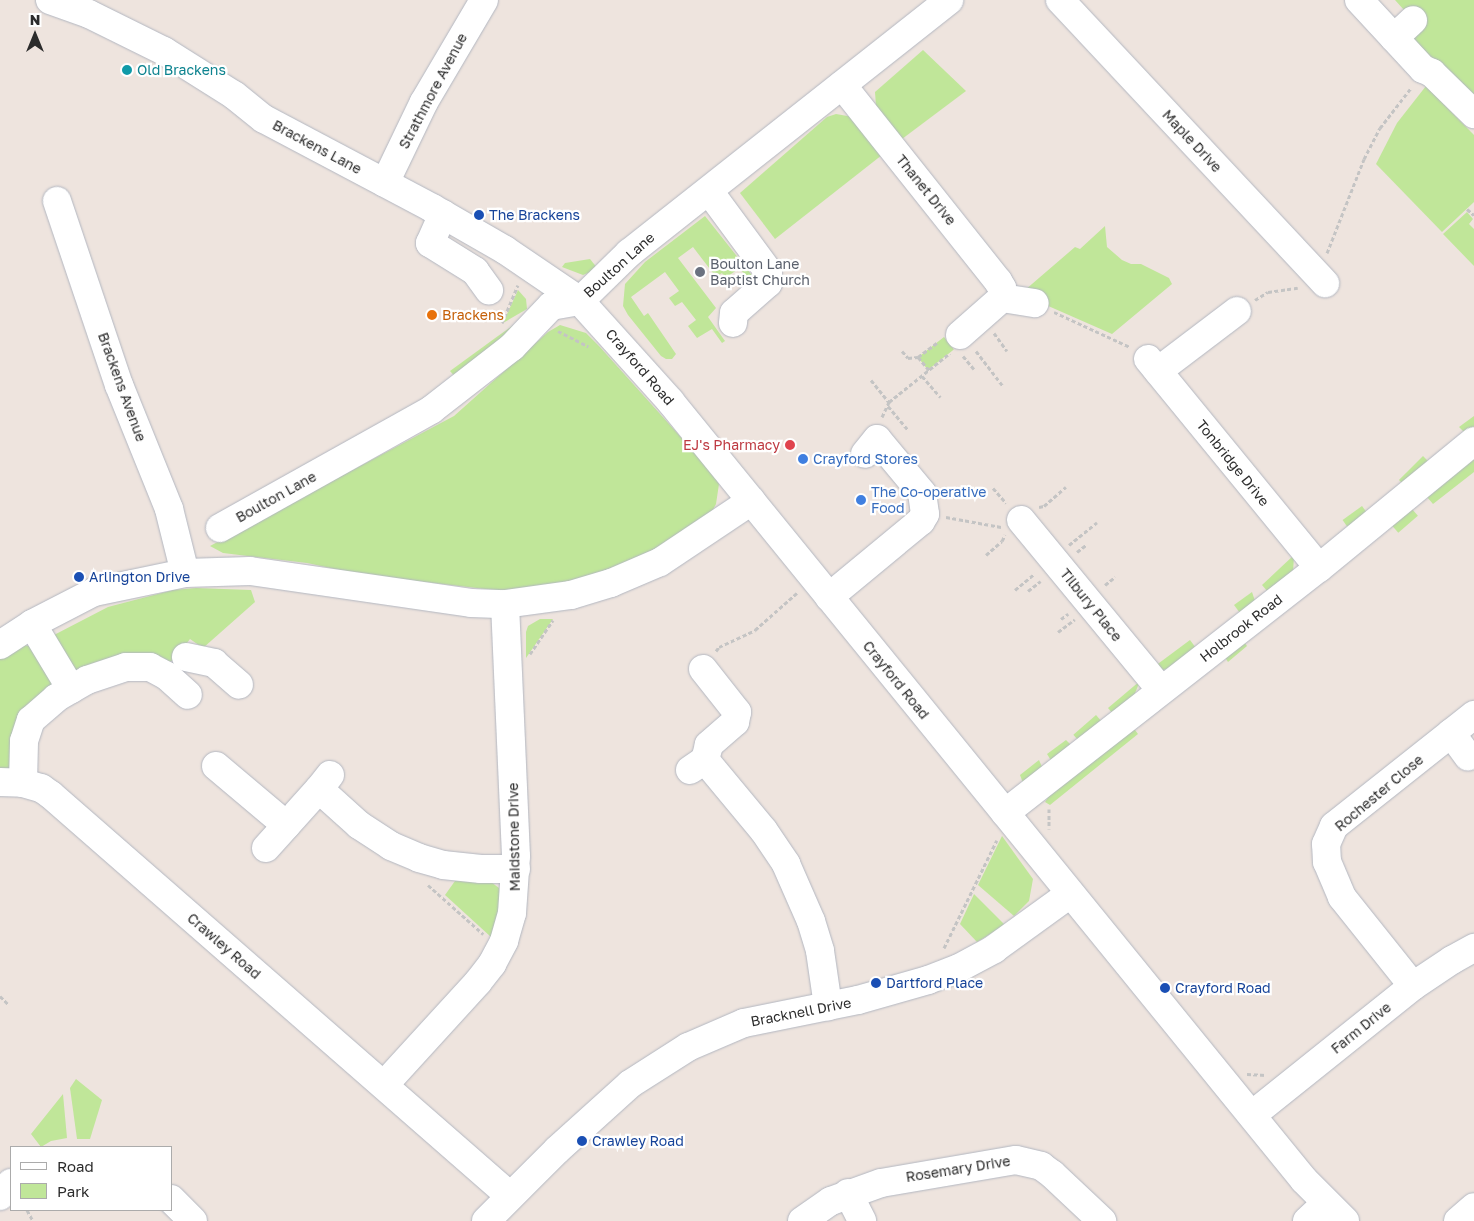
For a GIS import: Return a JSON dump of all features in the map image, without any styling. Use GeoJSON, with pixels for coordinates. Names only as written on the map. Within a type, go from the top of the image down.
{"type":"FeatureCollection","features":[{"type":"Feature","properties":{"kind":"street","name":"Brackens Lane"},"geometry":{"type":"LineString","coordinates":[[50,0],[89,14],[164,51],[234,95],[264,119],[443,214],[505,250],[580,301]]}},
{"type":"Feature","properties":{"kind":"street","name":"Strathmore Avenue"},"geometry":{"type":"LineString","coordinates":[[385,183],[424,102],[484,0]]}},
{"type":"Feature","properties":{"kind":"street","name":"Boulton Lane"},"geometry":{"type":"LineString","coordinates":[[220,528],[430,410],[512,347],[551,306],[580,301],[629,252],[709,191],[949,0]]}},
{"type":"Feature","properties":{"kind":"street","name":"Maple Drive"},"geometry":{"type":"LineString","coordinates":[[1060,0],[1320,277]]}},
{"type":"Feature","properties":{"kind":"street"},"geometry":{"type":"LineString","coordinates":[[1359,0],[1404,29],[1425,70],[1474,114]]}},
{"type":"Feature","properties":{"kind":"street","name":"Thanet Drive"},"geometry":{"type":"LineString","coordinates":[[842,85],[998,281],[1002,288],[1002,298]]}},
{"type":"Feature","properties":{"kind":"street"},"geometry":{"type":"LineString","coordinates":[[709,191],[768,271],[768,283],[734,313],[733,323]]}},
{"type":"Feature","properties":{"kind":"street","name":"Brackens Avenue"},"geometry":{"type":"LineString","coordinates":[[57,200],[119,385],[169,509],[185,573]]}},
{"type":"Feature","properties":{"kind":"street"},"geometry":{"type":"LineString","coordinates":[[443,214],[430,243],[475,271],[489,290]]}},
{"type":"Feature","properties":{"kind":"street"},"geometry":{"type":"LineString","coordinates":[[962,338],[1002,298],[1035,303]]}},
{"type":"Feature","properties":{"kind":"street","name":"Crayford Road"},"geometry":{"type":"LineString","coordinates":[[580,301],[670,401],[1070,894],[1218,1072],[1252,1115],[1317,1212],[1346,1221]]}},
{"type":"Feature","properties":{"kind":"street"},"geometry":{"type":"LineString","coordinates":[[1153,365],[1237,311]]}},
{"type":"Feature","properties":{"kind":"street","name":"Tonbridge Drive"},"geometry":{"type":"LineString","coordinates":[[1153,365],[1318,568]]}},
{"type":"Feature","properties":{"kind":"street","name":"Holbrook Road"},"geometry":{"type":"LineString","coordinates":[[1007,815],[1161,690],[1318,568],[1474,441]]}},
{"type":"Feature","properties":{"kind":"street"},"geometry":{"type":"LineString","coordinates":[[822,587],[921,521],[925,514],[922,493],[871,447]]}},
{"type":"Feature","properties":{"kind":"street"},"geometry":{"type":"LineString","coordinates":[[0,645],[32,624],[94,592],[120,585],[185,573],[250,571],[442,600],[505,604],[571,595],[611,584],[660,562],[751,501]]}},
{"type":"Feature","properties":{"kind":"street","name":"Tilbury Place"},"geometry":{"type":"LineString","coordinates":[[1022,520],[1161,690]]}},
{"type":"Feature","properties":{"kind":"street","name":"Maidstone Drive"},"geometry":{"type":"LineString","coordinates":[[384,1085],[478,982],[500,949],[512,913],[516,869],[505,604]]}},
{"type":"Feature","properties":{"kind":"street"},"geometry":{"type":"LineString","coordinates":[[32,624],[71,689]]}},
{"type":"Feature","properties":{"kind":"street"},"geometry":{"type":"LineString","coordinates":[[12,783],[31,720],[71,689],[94,677],[126,667],[150,667],[178,687],[189,653],[214,664],[239,684]]}},
{"type":"Feature","properties":{"kind":"street"},"geometry":{"type":"LineString","coordinates":[[703,669],[736,712],[735,722],[709,745],[698,765],[764,831],[786,864],[811,921],[820,951],[828,1006]]}},
{"type":"Feature","properties":{"kind":"street","name":"Rochester Close"},"geometry":{"type":"LineString","coordinates":[[1413,986],[1342,897],[1327,862],[1326,844],[1334,826],[1474,714]]}},
{"type":"Feature","properties":{"kind":"street"},"geometry":{"type":"LineString","coordinates":[[1451,733],[1468,756]]}},
{"type":"Feature","properties":{"kind":"street"},"geometry":{"type":"LineString","coordinates":[[216,766],[286,825]]}},
{"type":"Feature","properties":{"kind":"street"},"geometry":{"type":"LineString","coordinates":[[266,848],[324,782],[370,833],[418,858],[458,868],[516,869]]}},
{"type":"Feature","properties":{"kind":"street","name":"Crawley Road"},"geometry":{"type":"LineString","coordinates":[[12,783],[41,788],[51,795],[510,1196]]}},
{"type":"Feature","properties":{"kind":"street","name":"Bracknell Drive"},"geometry":{"type":"LineString","coordinates":[[486,1221],[602,1108],[653,1067],[688,1047],[744,1023],[881,995],[958,968],[994,949],[1070,894]]}},
{"type":"Feature","properties":{"kind":"street","name":"Farm Drive"},"geometry":{"type":"LineString","coordinates":[[1252,1115],[1413,986],[1474,948]]}},
{"type":"Feature","properties":{"kind":"street","name":"Rosemary Drive"},"geometry":{"type":"LineString","coordinates":[[802,1221],[818,1209],[848,1193],[881,1182],[1016,1160],[1041,1166],[1102,1221]]}},
{"type":"Feature","properties":{"kind":"street"},"geometry":{"type":"LineString","coordinates":[[0,1196],[10,1184]]}},
{"type":"Feature","properties":{"kind":"street"},"geometry":{"type":"LineString","coordinates":[[848,1193],[862,1221]]}},
{"type":"Feature","properties":{"kind":"street"},"geometry":{"type":"LineString","coordinates":[[172,1201],[192,1221]]}},
{"type":"Feature","properties":{"kind":"street"},"geometry":{"type":"LineString","coordinates":[[1458,1221],[1474,1207]]}},
{"type":"Feature","properties":{"kind":"path"},"geometry":{"type":"LineString","coordinates":[[1237,311],[1268,292],[1320,277],[1364,159],[1380,128],[1395,106],[1425,70]]}},
{"type":"Feature","properties":{"kind":"path"},"geometry":{"type":"LineString","coordinates":[[1467,209],[1474,215]]}},
{"type":"Feature","properties":{"kind":"path"},"geometry":{"type":"LineString","coordinates":[[1035,303],[1140,352],[1153,365]]}},
{"type":"Feature","properties":{"kind":"path"},"geometry":{"type":"LineString","coordinates":[[902,351],[908,358],[918,357],[955,329],[969,343],[1003,386]]}},
{"type":"Feature","properties":{"kind":"path"},"geometry":{"type":"LineString","coordinates":[[871,447],[879,424],[889,404],[929,370],[962,338]]}},
{"type":"Feature","properties":{"kind":"path"},"geometry":{"type":"LineString","coordinates":[[918,357],[929,370]]}},
{"type":"Feature","properties":{"kind":"path"},"geometry":{"type":"LineString","coordinates":[[922,376],[940,397]]}},
{"type":"Feature","properties":{"kind":"path"},"geometry":{"type":"LineString","coordinates":[[871,380],[907,429]]}},
{"type":"Feature","properties":{"kind":"path"},"geometry":{"type":"LineString","coordinates":[[925,514],[1002,527],[1022,520],[1044,506],[1066,487]]}},
{"type":"Feature","properties":{"kind":"path"},"geometry":{"type":"LineString","coordinates":[[986,555],[1022,520]]}},
{"type":"Feature","properties":{"kind":"path"},"geometry":{"type":"LineString","coordinates":[[703,669],[719,647],[755,630],[822,587]]}},
{"type":"Feature","properties":{"kind":"path"},"geometry":{"type":"LineString","coordinates":[[509,684],[571,595]]}},
{"type":"Feature","properties":{"kind":"path"},"geometry":{"type":"LineString","coordinates":[[928,980],[1007,815]]}},
{"type":"Feature","properties":{"kind":"path"},"geometry":{"type":"LineString","coordinates":[[428,884],[500,949]]}},
{"type":"Feature","properties":{"kind":"path"},"geometry":{"type":"LineString","coordinates":[[0,996],[8,1004]]}},
{"type":"Feature","properties":{"kind":"path"},"geometry":{"type":"LineString","coordinates":[[1218,1072],[1299,1077]]}},
{"type":"Feature","properties":{"kind":"green space"},"geometry":{"type":"Polygon","coordinates":[[[1395,0],[1474,0],[1474,104],[1413,42],[1413,20],[1395,0]]]}},
{"type":"Feature","properties":{"kind":"green space"},"geometry":{"type":"Polygon","coordinates":[[[923,50],[966,91],[902,139],[876,106],[875,92],[923,50]]]}},
{"type":"Feature","properties":{"kind":"green space"},"geometry":{"type":"Polygon","coordinates":[[[1426,86],[1474,135],[1474,202],[1442,232],[1376,164],[1397,123],[1426,86]]]}},
{"type":"Feature","properties":{"kind":"green space"},"geometry":{"type":"Polygon","coordinates":[[[836,114],[853,117],[882,155],[775,239],[740,193],[827,117],[836,114]]]}},
{"type":"Feature","properties":{"kind":"green space"},"geometry":{"type":"Polygon","coordinates":[[[1467,212],[1473,219],[1469,224],[1474,229],[1474,266],[1443,234],[1467,212]]]}},
{"type":"Feature","properties":{"kind":"green space"},"geometry":{"type":"Polygon","coordinates":[[[705,216],[755,279],[731,304],[725,303],[750,283],[740,268],[725,278],[722,273],[716,277],[693,247],[678,258],[716,308],[708,317],[725,341],[722,343],[712,329],[697,338],[688,326],[696,320],[682,302],[675,306],[669,298],[679,291],[665,272],[631,297],[644,316],[648,313],[676,354],[672,359],[666,359],[661,356],[623,306],[625,284],[645,262],[705,216]]]}},
{"type":"Feature","properties":{"kind":"green space"},"geometry":{"type":"Polygon","coordinates":[[[1105,226],[1107,247],[1122,260],[1131,264],[1141,264],[1169,278],[1172,284],[1112,334],[1046,305],[1045,295],[1028,293],[1025,290],[1075,247],[1080,249],[1105,226]]]}},
{"type":"Feature","properties":{"kind":"green space"},"geometry":{"type":"Polygon","coordinates":[[[590,259],[598,269],[583,275],[562,267],[565,263],[590,259]]]}},
{"type":"Feature","properties":{"kind":"green space"},"geometry":{"type":"Polygon","coordinates":[[[518,290],[526,299],[527,309],[503,323],[518,290]]]}},
{"type":"Feature","properties":{"kind":"green space"},"geometry":{"type":"Polygon","coordinates":[[[525,317],[457,379],[450,371],[498,336],[525,317]]]}},
{"type":"Feature","properties":{"kind":"green space"},"geometry":{"type":"Polygon","coordinates":[[[560,325],[586,333],[714,474],[719,484],[716,504],[707,521],[630,564],[575,581],[528,590],[494,590],[363,575],[307,563],[223,553],[210,546],[454,416],[548,332],[560,325]]]}},
{"type":"Feature","properties":{"kind":"green space"},"geometry":{"type":"Polygon","coordinates":[[[944,337],[954,350],[928,370],[918,357],[944,337]]]}},
{"type":"Feature","properties":{"kind":"green space"},"geometry":{"type":"Polygon","coordinates":[[[1474,416],[1474,427],[1465,433],[1459,427],[1474,416]]]}},
{"type":"Feature","properties":{"kind":"green space"},"geometry":{"type":"Polygon","coordinates":[[[1423,456],[1429,462],[1405,486],[1399,480],[1423,456]]]}},
{"type":"Feature","properties":{"kind":"green space"},"geometry":{"type":"Polygon","coordinates":[[[1474,459],[1474,472],[1433,504],[1427,497],[1474,459]]]}},
{"type":"Feature","properties":{"kind":"green space"},"geometry":{"type":"Polygon","coordinates":[[[1362,506],[1367,513],[1348,527],[1343,520],[1362,506]]]}},
{"type":"Feature","properties":{"kind":"green space"},"geometry":{"type":"Polygon","coordinates":[[[1412,509],[1418,516],[1398,533],[1392,526],[1412,509]]]}},
{"type":"Feature","properties":{"kind":"green space"},"geometry":{"type":"Polygon","coordinates":[[[1294,555],[1293,573],[1268,592],[1262,585],[1294,555]]]}},
{"type":"Feature","properties":{"kind":"green space"},"geometry":{"type":"Polygon","coordinates":[[[196,588],[251,590],[255,602],[203,648],[190,639],[174,660],[169,662],[82,673],[71,670],[54,635],[108,607],[173,590],[196,588]]]}},
{"type":"Feature","properties":{"kind":"green space"},"geometry":{"type":"Polygon","coordinates":[[[1252,592],[1255,601],[1240,613],[1234,605],[1252,592]]]}},
{"type":"Feature","properties":{"kind":"green space"},"geometry":{"type":"Polygon","coordinates":[[[540,619],[553,619],[526,658],[526,632],[528,626],[540,619]]]}},
{"type":"Feature","properties":{"kind":"green space"},"geometry":{"type":"Polygon","coordinates":[[[1242,639],[1247,646],[1228,662],[1223,654],[1242,639]]]}},
{"type":"Feature","properties":{"kind":"green space"},"geometry":{"type":"Polygon","coordinates":[[[1190,640],[1196,648],[1169,668],[1163,670],[1151,669],[1190,640]]]}},
{"type":"Feature","properties":{"kind":"green space"},"geometry":{"type":"Polygon","coordinates":[[[24,645],[33,647],[54,683],[11,768],[0,775],[0,659],[24,645]]]}},
{"type":"Feature","properties":{"kind":"green space"},"geometry":{"type":"Polygon","coordinates":[[[1140,681],[1133,698],[1113,714],[1108,708],[1140,681]]]}},
{"type":"Feature","properties":{"kind":"green space"},"geometry":{"type":"Polygon","coordinates":[[[1096,715],[1102,722],[1079,741],[1073,735],[1096,715]]]}},
{"type":"Feature","properties":{"kind":"green space"},"geometry":{"type":"Polygon","coordinates":[[[1132,726],[1138,734],[1050,805],[1045,802],[1049,796],[1132,726]]]}},
{"type":"Feature","properties":{"kind":"green space"},"geometry":{"type":"Polygon","coordinates":[[[1066,740],[1072,746],[1052,762],[1047,754],[1066,740]]]}},
{"type":"Feature","properties":{"kind":"green space"},"geometry":{"type":"Polygon","coordinates":[[[1039,760],[1043,769],[1023,783],[1020,775],[1039,760]]]}},
{"type":"Feature","properties":{"kind":"green space"},"geometry":{"type":"Polygon","coordinates":[[[1002,836],[1033,879],[1029,901],[1014,916],[978,885],[1002,836]]]}},
{"type":"Feature","properties":{"kind":"green space"},"geometry":{"type":"Polygon","coordinates":[[[455,881],[491,882],[499,888],[503,898],[491,937],[445,895],[455,881]]]}},
{"type":"Feature","properties":{"kind":"green space"},"geometry":{"type":"Polygon","coordinates":[[[974,894],[1005,925],[977,942],[960,924],[974,894]]]}},
{"type":"Feature","properties":{"kind":"green space"},"geometry":{"type":"Polygon","coordinates":[[[76,1079],[102,1100],[90,1139],[77,1139],[70,1088],[76,1079]]]}},
{"type":"Feature","properties":{"kind":"green space"},"geometry":{"type":"Polygon","coordinates":[[[63,1094],[67,1138],[51,1141],[40,1146],[31,1134],[63,1094]]]}},
{"type":"Feature","properties":{"kind":"place","name":"Old Brackens"},"geometry":{"type":"Point","coordinates":[127,70]}},
{"type":"Feature","properties":{"kind":"place","name":"The Brackens"},"geometry":{"type":"Point","coordinates":[479,215]}},
{"type":"Feature","properties":{"kind":"place","name":"Boulton Lane Baptist Church"},"geometry":{"type":"Point","coordinates":[700,272]}},
{"type":"Feature","properties":{"kind":"place","name":"Brackens"},"geometry":{"type":"Point","coordinates":[432,315]}},
{"type":"Feature","properties":{"kind":"place","name":"EJ's Pharmacy"},"geometry":{"type":"Point","coordinates":[790,445]}},
{"type":"Feature","properties":{"kind":"place","name":"Crayford Stores"},"geometry":{"type":"Point","coordinates":[803,459]}},
{"type":"Feature","properties":{"kind":"place","name":"The Co-operative Food"},"geometry":{"type":"Point","coordinates":[861,500]}},
{"type":"Feature","properties":{"kind":"place","name":"Arlington Drive"},"geometry":{"type":"Point","coordinates":[79,577]}},
{"type":"Feature","properties":{"kind":"place","name":"Dartford Place"},"geometry":{"type":"Point","coordinates":[876,983]}},
{"type":"Feature","properties":{"kind":"place","name":"Crayford Road"},"geometry":{"type":"Point","coordinates":[1165,988]}},
{"type":"Feature","properties":{"kind":"place","name":"Crawley Road"},"geometry":{"type":"Point","coordinates":[582,1141]}}]}
